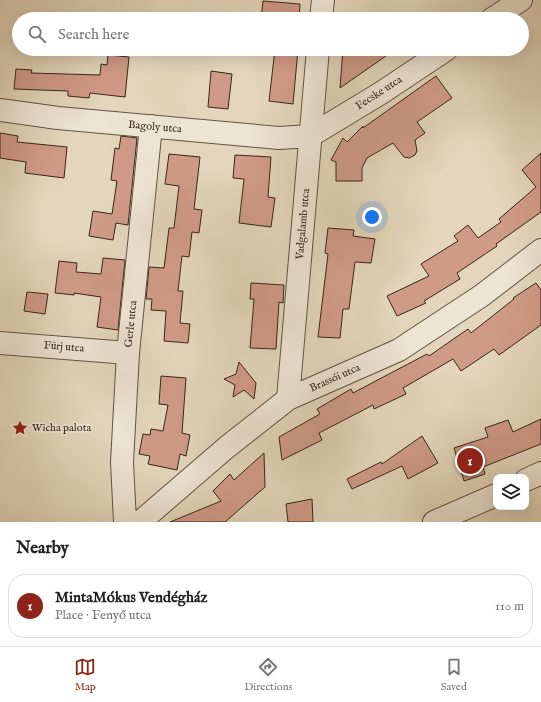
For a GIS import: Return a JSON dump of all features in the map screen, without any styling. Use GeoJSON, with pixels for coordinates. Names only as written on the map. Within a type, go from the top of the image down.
{"type":"FeatureCollection","features":[{"type":"Feature","properties":{"kind":"street"},"geometry":{"type":"LineString","coordinates":[[322,12],[323,0]]}},
{"type":"Feature","properties":{"kind":"street"},"geometry":{"type":"LineString","coordinates":[[503,12],[521,0]]}},
{"type":"Feature","properties":{"kind":"street","name":"Vadgalamb utca"},"geometry":{"type":"LineString","coordinates":[[288,399],[317,56]]}},
{"type":"Feature","properties":{"kind":"street","name":"Fecske utca"},"geometry":{"type":"LineString","coordinates":[[310,136],[381,93],[436,56]]}},
{"type":"Feature","properties":{"kind":"street","name":"Bagoly utca"},"geometry":{"type":"LineString","coordinates":[[0,110],[58,118],[279,138],[310,136]]}},
{"type":"Feature","properties":{"kind":"street","name":"Gerle utca"},"geometry":{"type":"LineString","coordinates":[[125,522],[122,462],[128,353],[151,126]]}},
{"type":"Feature","properties":{"kind":"street","name":"Brassói utca"},"geometry":{"type":"LineString","coordinates":[[140,522],[227,447],[288,399],[398,350],[481,296],[541,250]]}},
{"type":"Feature","properties":{"kind":"street","name":"Fürj utca"},"geometry":{"type":"LineString","coordinates":[[0,343],[128,353]]}},
{"type":"Feature","properties":{"kind":"street"},"geometry":{"type":"LineString","coordinates":[[529,479],[541,473]]}},
{"type":"Feature","properties":{"kind":"street"},"geometry":{"type":"LineString","coordinates":[[434,522],[493,497]]}},
{"type":"Feature","properties":{"kind":"building"},"geometry":{"type":"Polygon","coordinates":[[[263,1],[300,4],[299,12],[262,12],[263,1]]]}},
{"type":"Feature","properties":{"kind":"building"},"geometry":{"type":"Polygon","coordinates":[[[108,56],[129,57],[125,97],[90,93],[89,98],[68,96],[68,91],[14,89],[16,69],[32,70],[31,73],[100,75],[101,64],[107,65],[108,56]]]}},
{"type":"Feature","properties":{"kind":"building"},"geometry":{"type":"Polygon","coordinates":[[[274,56],[297,56],[293,104],[269,101],[274,56]]]}},
{"type":"Feature","properties":{"kind":"building"},"geometry":{"type":"Polygon","coordinates":[[[342,56],[386,56],[340,88],[342,56]]]}},
{"type":"Feature","properties":{"kind":"building"},"geometry":{"type":"Polygon","coordinates":[[[211,71],[232,74],[228,109],[208,107],[211,71]]]}},
{"type":"Feature","properties":{"kind":"building"},"geometry":{"type":"Polygon","coordinates":[[[436,76],[452,98],[417,122],[425,133],[415,140],[417,151],[415,155],[409,158],[404,157],[393,143],[367,158],[362,168],[362,181],[336,181],[336,162],[331,160],[343,138],[347,142],[363,126],[363,128],[436,76]]]}},
{"type":"Feature","properties":{"kind":"building"},"geometry":{"type":"Polygon","coordinates":[[[0,133],[18,136],[17,142],[67,147],[64,178],[25,173],[26,162],[0,158],[0,133]]]}},
{"type":"Feature","properties":{"kind":"building"},"geometry":{"type":"Polygon","coordinates":[[[121,136],[137,138],[128,225],[116,223],[113,240],[89,236],[93,211],[112,214],[117,181],[111,180],[115,148],[119,149],[121,136]]]}},
{"type":"Feature","properties":{"kind":"building"},"geometry":{"type":"Polygon","coordinates":[[[541,153],[541,212],[496,244],[497,246],[457,273],[460,279],[424,301],[426,303],[397,316],[387,296],[429,276],[421,264],[458,241],[454,236],[468,225],[478,238],[501,222],[499,219],[536,187],[522,170],[541,153]]]}},
{"type":"Feature","properties":{"kind":"building"},"geometry":{"type":"Polygon","coordinates":[[[169,154],[200,157],[194,209],[202,210],[199,233],[192,232],[189,257],[182,256],[178,291],[183,291],[180,323],[190,324],[188,343],[164,341],[166,311],[151,310],[152,299],[146,299],[149,267],[164,268],[169,228],[174,228],[179,186],[165,184],[169,154]]]}},
{"type":"Feature","properties":{"kind":"building"},"geometry":{"type":"Polygon","coordinates":[[[235,155],[271,157],[268,197],[275,198],[271,227],[239,223],[244,179],[233,178],[235,155]]]}},
{"type":"Feature","properties":{"kind":"building"},"geometry":{"type":"Polygon","coordinates":[[[328,228],[354,230],[353,236],[375,239],[371,263],[355,262],[349,309],[343,309],[340,338],[318,337],[328,254],[325,253],[328,228]]]}},
{"type":"Feature","properties":{"kind":"building"},"geometry":{"type":"Polygon","coordinates":[[[103,258],[125,260],[118,330],[97,327],[101,297],[74,293],[74,295],[55,293],[59,261],[77,263],[76,272],[101,274],[103,258]]]}},
{"type":"Feature","properties":{"kind":"building"},"geometry":{"type":"Polygon","coordinates":[[[251,283],[284,285],[283,303],[279,302],[276,349],[250,348],[254,299],[250,299],[251,283]]]}},
{"type":"Feature","properties":{"kind":"building"},"geometry":{"type":"Polygon","coordinates":[[[536,283],[541,290],[541,325],[499,355],[494,349],[461,371],[453,359],[403,388],[406,394],[374,409],[373,405],[319,433],[322,440],[282,460],[279,437],[320,414],[317,409],[351,389],[353,393],[427,354],[429,356],[468,329],[471,333],[514,299],[513,298],[536,283]]]}},
{"type":"Feature","properties":{"kind":"building"},"geometry":{"type":"Polygon","coordinates":[[[27,292],[48,294],[45,314],[24,311],[27,292]]]}},
{"type":"Feature","properties":{"kind":"building"},"geometry":{"type":"Polygon","coordinates":[[[239,362],[256,383],[254,399],[244,390],[233,397],[235,385],[224,379],[236,374],[239,362]]]}},
{"type":"Feature","properties":{"kind":"building"},"geometry":{"type":"Polygon","coordinates":[[[161,376],[186,378],[182,433],[190,435],[186,456],[180,454],[177,470],[148,464],[150,456],[139,454],[143,434],[150,435],[151,429],[163,431],[168,405],[159,404],[161,376]]]}},
{"type":"Feature","properties":{"kind":"building"},"geometry":{"type":"Polygon","coordinates":[[[541,419],[541,444],[483,467],[485,474],[464,481],[454,448],[488,437],[485,428],[508,420],[513,432],[541,419]]]}},
{"type":"Feature","properties":{"kind":"building"},"geometry":{"type":"Polygon","coordinates":[[[422,436],[438,463],[408,479],[402,466],[352,489],[347,479],[381,462],[382,464],[422,436]]]}},
{"type":"Feature","properties":{"kind":"building"},"geometry":{"type":"Polygon","coordinates":[[[264,453],[265,487],[225,522],[170,522],[221,501],[213,491],[230,474],[234,480],[264,453]]]}},
{"type":"Feature","properties":{"kind":"building"},"geometry":{"type":"Polygon","coordinates":[[[312,499],[313,522],[288,522],[286,504],[312,499]]]}},
{"type":"Feature","properties":{"kind":"place","name":"Wicha palota"},"geometry":{"type":"Point","coordinates":[20,428]}},
{"type":"Feature","properties":{"kind":"place","name":"MintaMókus Vendégház"},"geometry":{"type":"Point","coordinates":[470,461]}}]}
